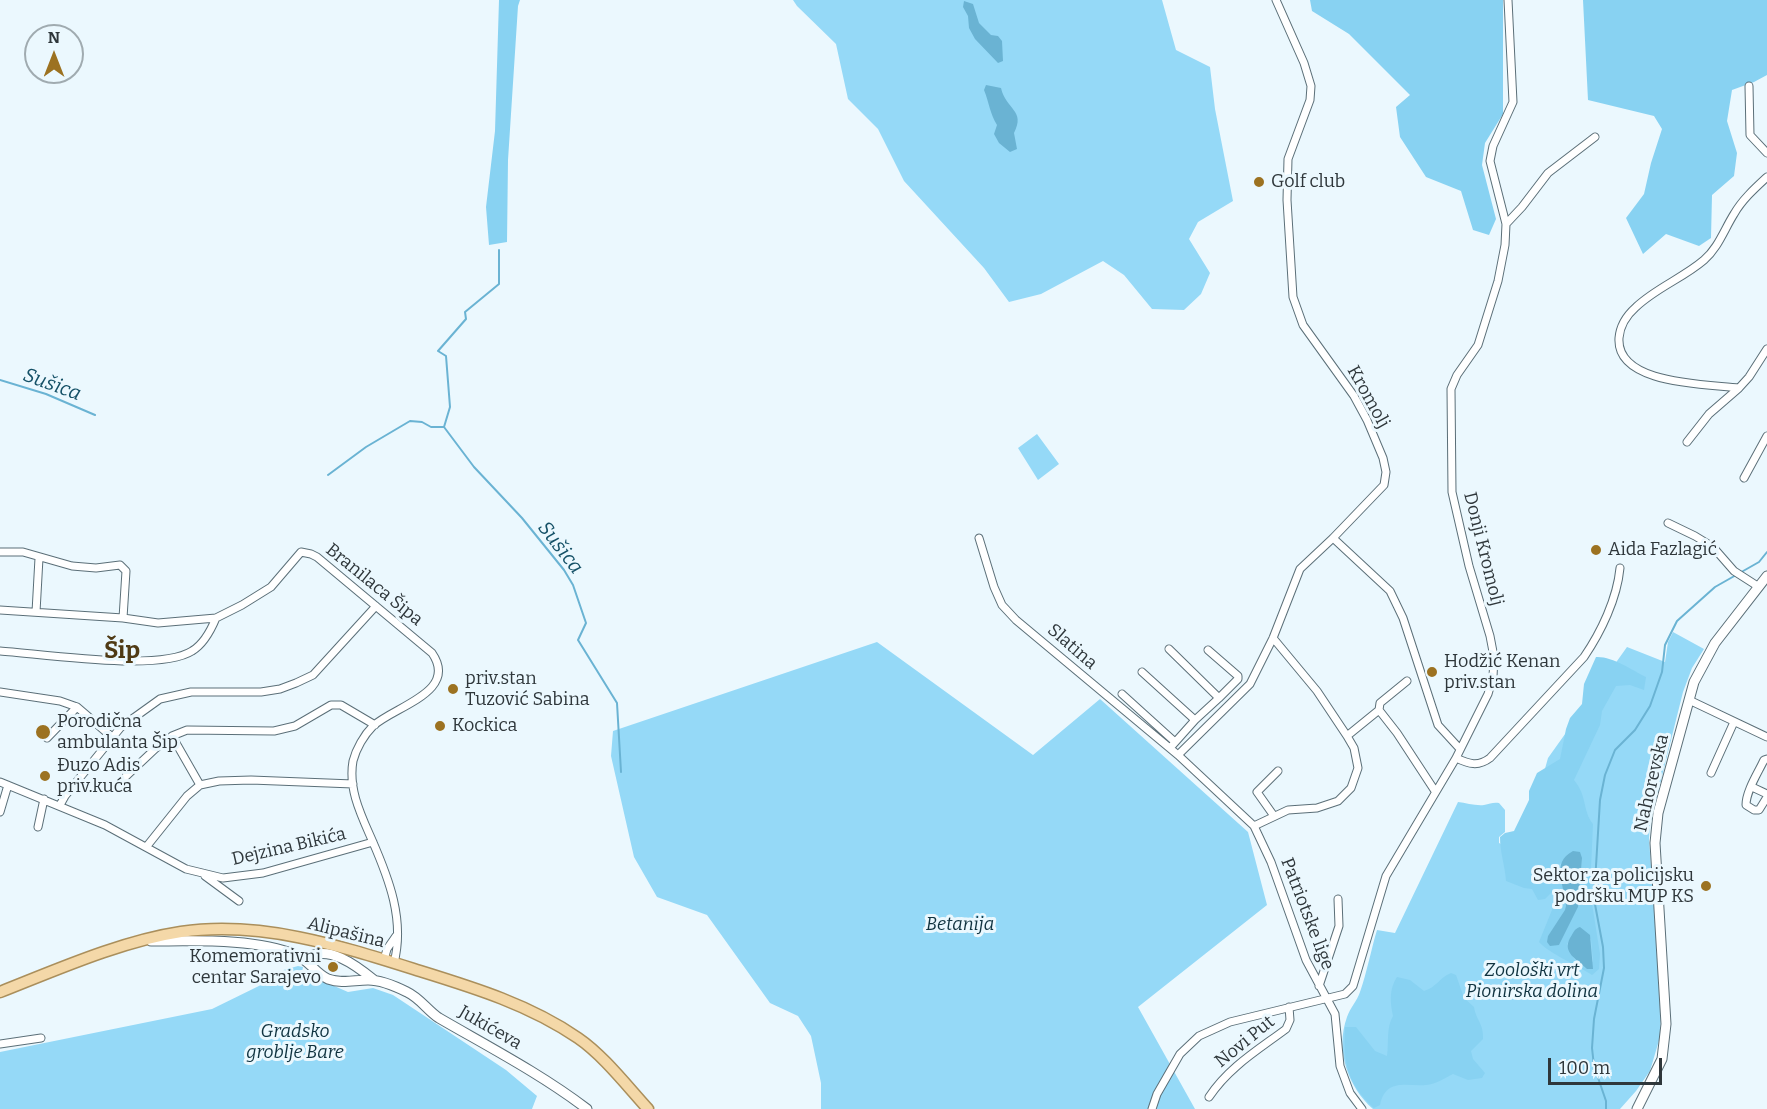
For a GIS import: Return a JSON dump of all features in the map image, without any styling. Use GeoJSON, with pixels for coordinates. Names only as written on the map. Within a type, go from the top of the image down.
{"type":"FeatureCollection","features":[{"type":"Feature","properties":{"kind":"main road","name":"Alipašina"},"geometry":{"type":"LineString","coordinates":[[0,992],[140,941],[190,931],[210,929],[244,931],[313,940],[389,961],[481,991],[548,1018],[584,1042],[648,1109]]}},
{"type":"Feature","properties":{"kind":"street","name":"Kromolj"},"geometry":{"type":"LineString","coordinates":[[1178,755],[1250,684],[1274,638],[1300,569],[1376,495],[1384,485],[1386,472],[1380,453],[1354,396],[1303,324],[1293,297],[1287,200],[1288,159],[1310,100],[1311,86],[1304,63],[1276,0]]}},
{"type":"Feature","properties":{"kind":"street","name":"Donji Kromolj"},"geometry":{"type":"LineString","coordinates":[[1152,1109],[1168,1072],[1192,1041],[1218,1026],[1345,994],[1353,986],[1386,876],[1456,758],[1488,694],[1493,677],[1494,657],[1452,492],[1452,388],[1457,375],[1478,345],[1498,281],[1505,244],[1506,224],[1490,161],[1493,146],[1513,102],[1508,0]]}},
{"type":"Feature","properties":{"kind":"street"},"geometry":{"type":"LineString","coordinates":[[1749,86],[1750,135],[1767,153]]}},
{"type":"Feature","properties":{"kind":"street"},"geometry":{"type":"LineString","coordinates":[[1506,224],[1548,173],[1595,137]]}},
{"type":"Feature","properties":{"kind":"street"},"geometry":{"type":"LineString","coordinates":[[1738,388],[1679,381],[1641,371],[1629,364],[1622,353],[1619,333],[1624,319],[1636,306],[1703,260],[1715,248],[1734,213],[1748,195],[1767,177]]}},
{"type":"Feature","properties":{"kind":"street"},"geometry":{"type":"LineString","coordinates":[[1687,442],[1709,414],[1749,377],[1767,349]]}},
{"type":"Feature","properties":{"kind":"street"},"geometry":{"type":"LineString","coordinates":[[1744,477],[1767,436]]}},
{"type":"Feature","properties":{"kind":"street"},"geometry":{"type":"LineString","coordinates":[[1668,523],[1713,547],[1742,578],[1759,587]]}},
{"type":"Feature","properties":{"kind":"street","name":"Slatina"},"geometry":{"type":"LineString","coordinates":[[979,538],[1002,606],[1016,620],[1172,745],[1178,755]]}},
{"type":"Feature","properties":{"kind":"street"},"geometry":{"type":"LineString","coordinates":[[1332,538],[1390,591],[1403,618],[1438,725],[1460,749]]}},
{"type":"Feature","properties":{"kind":"street"},"geometry":{"type":"LineString","coordinates":[[0,552],[23,552],[72,566],[96,568],[120,565],[126,571],[123,618]]}},
{"type":"Feature","properties":{"kind":"street","name":"Branilaca Šipa"},"geometry":{"type":"LineString","coordinates":[[0,610],[123,618],[158,623],[216,618],[271,587],[301,552],[311,554],[432,653],[438,661],[438,677],[432,689],[375,725],[359,745],[354,758],[352,784]]}},
{"type":"Feature","properties":{"kind":"street"},"geometry":{"type":"LineString","coordinates":[[36,612],[39,558]]}},
{"type":"Feature","properties":{"kind":"street"},"geometry":{"type":"LineString","coordinates":[[1456,758],[1476,765],[1490,758],[1584,657],[1598,634],[1613,597],[1620,568]]}},
{"type":"Feature","properties":{"kind":"street","name":"Nahorevska"},"geometry":{"type":"LineString","coordinates":[[1637,1109],[1662,1059],[1667,1014],[1655,843],[1658,813],[1694,682],[1716,643],[1767,576]]}},
{"type":"Feature","properties":{"kind":"street"},"geometry":{"type":"LineString","coordinates":[[60,805],[121,727],[160,699],[191,692],[280,689],[312,675],[376,606]]}},
{"type":"Feature","properties":{"kind":"street"},"geometry":{"type":"LineString","coordinates":[[0,651],[113,660],[174,659],[194,651],[209,634],[216,618]]}},
{"type":"Feature","properties":{"kind":"street"},"geometry":{"type":"LineString","coordinates":[[1254,826],[1288,810],[1326,806],[1338,801],[1352,788],[1358,768],[1354,748],[1347,736],[1317,691],[1274,638]]}},
{"type":"Feature","properties":{"kind":"street"},"geometry":{"type":"LineString","coordinates":[[1169,650],[1219,698]]}},
{"type":"Feature","properties":{"kind":"street"},"geometry":{"type":"LineString","coordinates":[[1122,694],[1172,745],[1238,679],[1238,676],[1208,650]]}},
{"type":"Feature","properties":{"kind":"street"},"geometry":{"type":"LineString","coordinates":[[1142,672],[1195,720]]}},
{"type":"Feature","properties":{"kind":"street"},"geometry":{"type":"LineString","coordinates":[[1347,736],[1378,710],[1380,703],[1407,681]]}},
{"type":"Feature","properties":{"kind":"street"},"geometry":{"type":"LineString","coordinates":[[0,692],[60,701],[77,707],[112,737]]}},
{"type":"Feature","properties":{"kind":"street"},"geometry":{"type":"LineString","coordinates":[[1689,700],[1767,737]]}},
{"type":"Feature","properties":{"kind":"street"},"geometry":{"type":"LineString","coordinates":[[121,782],[155,749],[172,736],[187,730],[274,731],[295,726],[331,705],[341,705],[375,725]]}},
{"type":"Feature","properties":{"kind":"street"},"geometry":{"type":"LineString","coordinates":[[47,738],[77,707]]}},
{"type":"Feature","properties":{"kind":"street"},"geometry":{"type":"LineString","coordinates":[[1378,710],[1397,733],[1435,791]]}},
{"type":"Feature","properties":{"kind":"street"},"geometry":{"type":"LineString","coordinates":[[1711,772],[1734,722]]}},
{"type":"Feature","properties":{"kind":"street"},"geometry":{"type":"LineString","coordinates":[[172,736],[200,785]]}},
{"type":"Feature","properties":{"kind":"street","name":"Patriotske lige"},"geometry":{"type":"LineString","coordinates":[[1178,755],[1254,826],[1271,862],[1306,960],[1335,1014],[1340,1066],[1350,1093],[1362,1109]]}},
{"type":"Feature","properties":{"kind":"street"},"geometry":{"type":"LineString","coordinates":[[1752,788],[1767,796],[1759,810],[1748,807],[1746,800],[1764,760],[1767,759]]}},
{"type":"Feature","properties":{"kind":"street"},"geometry":{"type":"LineString","coordinates":[[1274,816],[1257,792],[1278,771]]}},
{"type":"Feature","properties":{"kind":"street"},"geometry":{"type":"LineString","coordinates":[[147,846],[187,796],[200,785],[219,781],[251,780],[352,784]]}},
{"type":"Feature","properties":{"kind":"street","name":"Dejzina Bikića"},"geometry":{"type":"LineString","coordinates":[[0,782],[60,805],[147,846],[168,860],[203,874],[223,878],[263,873],[373,842]]}},
{"type":"Feature","properties":{"kind":"street","name":"Dejzina Bikića"},"geometry":{"type":"LineString","coordinates":[[352,784],[360,813],[393,895],[398,944],[389,961]]}},
{"type":"Feature","properties":{"kind":"street"},"geometry":{"type":"LineString","coordinates":[[0,812],[8,785]]}},
{"type":"Feature","properties":{"kind":"street"},"geometry":{"type":"LineString","coordinates":[[38,827],[44,799]]}},
{"type":"Feature","properties":{"kind":"street"},"geometry":{"type":"LineString","coordinates":[[203,874],[239,901]]}},
{"type":"Feature","properties":{"kind":"street"},"geometry":{"type":"LineString","coordinates":[[1319,986],[1340,926],[1338,899]]}},
{"type":"Feature","properties":{"kind":"street","name":"Jukićeva"},"geometry":{"type":"LineString","coordinates":[[140,941],[219,941],[289,952],[306,959],[316,972],[333,980],[374,981]]}},
{"type":"Feature","properties":{"kind":"street","name":"Jukićeva"},"geometry":{"type":"LineString","coordinates":[[306,959],[319,953],[336,957],[356,966],[374,981],[411,994],[434,1014],[554,1084],[586,1109]]}},
{"type":"Feature","properties":{"kind":"street","name":"Novi Put"},"geometry":{"type":"LineString","coordinates":[[1209,1097],[1217,1085],[1235,1067],[1286,1029],[1290,1020],[1289,1007]]}},
{"type":"Feature","properties":{"kind":"street"},"geometry":{"type":"LineString","coordinates":[[0,1044],[41,1038]]}},
{"type":"Feature","properties":{"kind":"green space"},"geometry":{"type":"Polygon","coordinates":[[[793,0],[1162,0],[1176,50],[1210,67],[1215,109],[1233,201],[1198,222],[1189,239],[1210,273],[1201,294],[1184,310],[1152,309],[1124,275],[1103,261],[1041,294],[1009,302],[984,268],[904,181],[878,129],[848,99],[836,44],[793,0]]]}},
{"type":"Feature","properties":{"kind":"green space"},"geometry":{"type":"Polygon","coordinates":[[[1037,434],[1059,464],[1038,480],[1018,448],[1037,434]]]}},
{"type":"Feature","properties":{"kind":"green space","name":"Zoološki vrt Pionirska dolina"},"geometry":{"type":"Polygon","coordinates":[[[1673,632],[1704,649],[1692,668],[1683,692],[1650,824],[1649,839],[1661,1006],[1660,1037],[1650,1071],[1620,1109],[1373,1109],[1364,1100],[1351,1079],[1343,1055],[1342,1042],[1347,1017],[1360,992],[1377,930],[1395,933],[1458,802],[1474,805],[1499,803],[1505,810],[1505,832],[1499,837],[1499,843],[1521,854],[1548,758],[1627,647],[1665,662],[1668,642],[1673,632]]]}},
{"type":"Feature","properties":{"kind":"green space","name":"Betanija"},"geometry":{"type":"Polygon","coordinates":[[[877,642],[1033,755],[1100,699],[1248,832],[1267,905],[1138,1007],[1195,1109],[821,1109],[821,1083],[811,1036],[798,1016],[770,1003],[707,915],[657,897],[634,857],[611,756],[613,731],[877,642]]]}},
{"type":"Feature","properties":{"kind":"green space","name":"Gradsko groblje Bare"},"geometry":{"type":"Polygon","coordinates":[[[298,966],[303,967],[302,972],[348,992],[373,988],[393,995],[506,1070],[537,1096],[532,1109],[0,1109],[0,1052],[212,1009],[265,983],[280,971],[298,966]]]}},
{"type":"Feature","properties":{"kind":"shaded area"},"geometry":{"type":"Polygon","coordinates":[[[499,0],[520,0],[508,160],[507,242],[489,245],[486,207],[495,131],[499,0]]]}},
{"type":"Feature","properties":{"kind":"shaded area"},"geometry":{"type":"Polygon","coordinates":[[[1310,0],[1503,0],[1503,114],[1485,143],[1482,165],[1496,219],[1489,235],[1473,230],[1461,191],[1426,177],[1400,137],[1396,107],[1410,95],[1349,34],[1312,11],[1310,0]]]}},
{"type":"Feature","properties":{"kind":"shaded area"},"geometry":{"type":"Polygon","coordinates":[[[1583,0],[1767,0],[1767,75],[1732,90],[1727,121],[1737,153],[1734,176],[1712,195],[1711,238],[1699,246],[1666,234],[1643,254],[1626,218],[1644,194],[1662,129],[1654,116],[1588,100],[1583,0]]]}},
{"type":"Feature","properties":{"kind":"shaded area"},"geometry":{"type":"Polygon","coordinates":[[[964,1],[973,4],[979,23],[991,35],[998,36],[1002,41],[1003,61],[998,63],[975,39],[969,28],[968,16],[963,7],[964,1]]]}},
{"type":"Feature","properties":{"kind":"shaded area"},"geometry":{"type":"Polygon","coordinates":[[[986,85],[1001,88],[1018,119],[1014,133],[1017,149],[1010,152],[999,143],[994,134],[997,125],[984,90],[986,85]]]}},
{"type":"Feature","properties":{"kind":"shaded area"},"geometry":{"type":"Polygon","coordinates":[[[1596,657],[1615,661],[1646,677],[1644,690],[1630,685],[1616,686],[1602,711],[1600,725],[1574,780],[1593,824],[1590,891],[1600,954],[1599,969],[1592,975],[1539,942],[1554,905],[1553,891],[1545,899],[1538,900],[1532,889],[1506,881],[1500,837],[1514,831],[1529,800],[1529,791],[1537,773],[1560,759],[1570,718],[1582,704],[1584,684],[1596,657]],[[1582,858],[1559,864],[1566,910],[1548,936],[1559,945],[1578,907],[1582,858]],[[1577,928],[1567,944],[1574,959],[1587,969],[1593,961],[1591,939],[1577,928]]]}},
{"type":"Feature","properties":{"kind":"shaded area"},"geometry":{"type":"Polygon","coordinates":[[[1573,851],[1580,852],[1582,858],[1578,907],[1559,945],[1550,946],[1547,942],[1548,936],[1566,906],[1560,868],[1566,856],[1573,851]]]}},
{"type":"Feature","properties":{"kind":"shaded area"},"geometry":{"type":"Polygon","coordinates":[[[1580,927],[1590,935],[1593,969],[1587,969],[1569,952],[1570,938],[1580,927]]]}},
{"type":"Feature","properties":{"kind":"shaded area"},"geometry":{"type":"Polygon","coordinates":[[[1451,973],[1456,975],[1464,998],[1474,1007],[1481,1026],[1483,1039],[1471,1051],[1473,1059],[1485,1073],[1482,1078],[1468,1080],[1453,1074],[1430,1084],[1398,1085],[1387,1090],[1380,1105],[1374,1108],[1352,1081],[1346,1062],[1345,1027],[1356,1027],[1375,1051],[1387,1056],[1389,1030],[1393,1016],[1391,991],[1397,977],[1410,980],[1424,991],[1451,973]]]}},
{"type":"Feature","properties":{"kind":"waterway","name":"Sušica"},"geometry":{"type":"LineString","coordinates":[[499,250],[499,284],[465,312],[466,319],[438,351],[446,356],[450,407],[444,427],[474,467],[522,518],[564,570],[573,585],[586,623],[578,640],[617,703],[621,772]]}},
{"type":"Feature","properties":{"kind":"waterway","name":"Sušica"},"geometry":{"type":"LineString","coordinates":[[0,380],[46,394],[95,415]]}},
{"type":"Feature","properties":{"kind":"waterway","name":"Sušica"},"geometry":{"type":"LineString","coordinates":[[328,475],[366,447],[410,421],[422,422],[431,427],[444,427]]}},
{"type":"Feature","properties":{"kind":"waterway"},"geometry":{"type":"LineString","coordinates":[[1606,1109],[1606,1101],[1594,1066],[1592,1048],[1594,1019],[1604,968],[1603,947],[1594,899],[1600,800],[1605,775],[1615,750],[1635,730],[1650,706],[1662,672],[1665,645],[1677,621],[1715,587],[1759,562],[1767,552]]}},
{"type":"Feature","properties":{"kind":"place","name":"Golf club"},"geometry":{"type":"Point","coordinates":[1259,182]}},
{"type":"Feature","properties":{"kind":"place","name":"Aida Fazlagić"},"geometry":{"type":"Point","coordinates":[1596,550]}},
{"type":"Feature","properties":{"kind":"place","name":"Hodžić Kenan priv.stan"},"geometry":{"type":"Point","coordinates":[1432,672]}},
{"type":"Feature","properties":{"kind":"place","name":"priv.stan Tuzović Sabina"},"geometry":{"type":"Point","coordinates":[453,689]}},
{"type":"Feature","properties":{"kind":"place","name":"Kockica"},"geometry":{"type":"Point","coordinates":[440,726]}},
{"type":"Feature","properties":{"kind":"place","name":"Porodična ambulanta Šip"},"geometry":{"type":"Point","coordinates":[43,732]}},
{"type":"Feature","properties":{"kind":"place","name":"Đuzo Adis priv.kuća"},"geometry":{"type":"Point","coordinates":[45,776]}},
{"type":"Feature","properties":{"kind":"place","name":"Sektor za policijsku podršku MUP KS"},"geometry":{"type":"Point","coordinates":[1706,886]}},
{"type":"Feature","properties":{"kind":"place","name":"Komemorativni centar Sarajevo"},"geometry":{"type":"Point","coordinates":[333,967]}},
{"type":"Feature","properties":{"kind":"district","name":"Šip"},"geometry":{"type":"Point","coordinates":[122,651]}}]}
